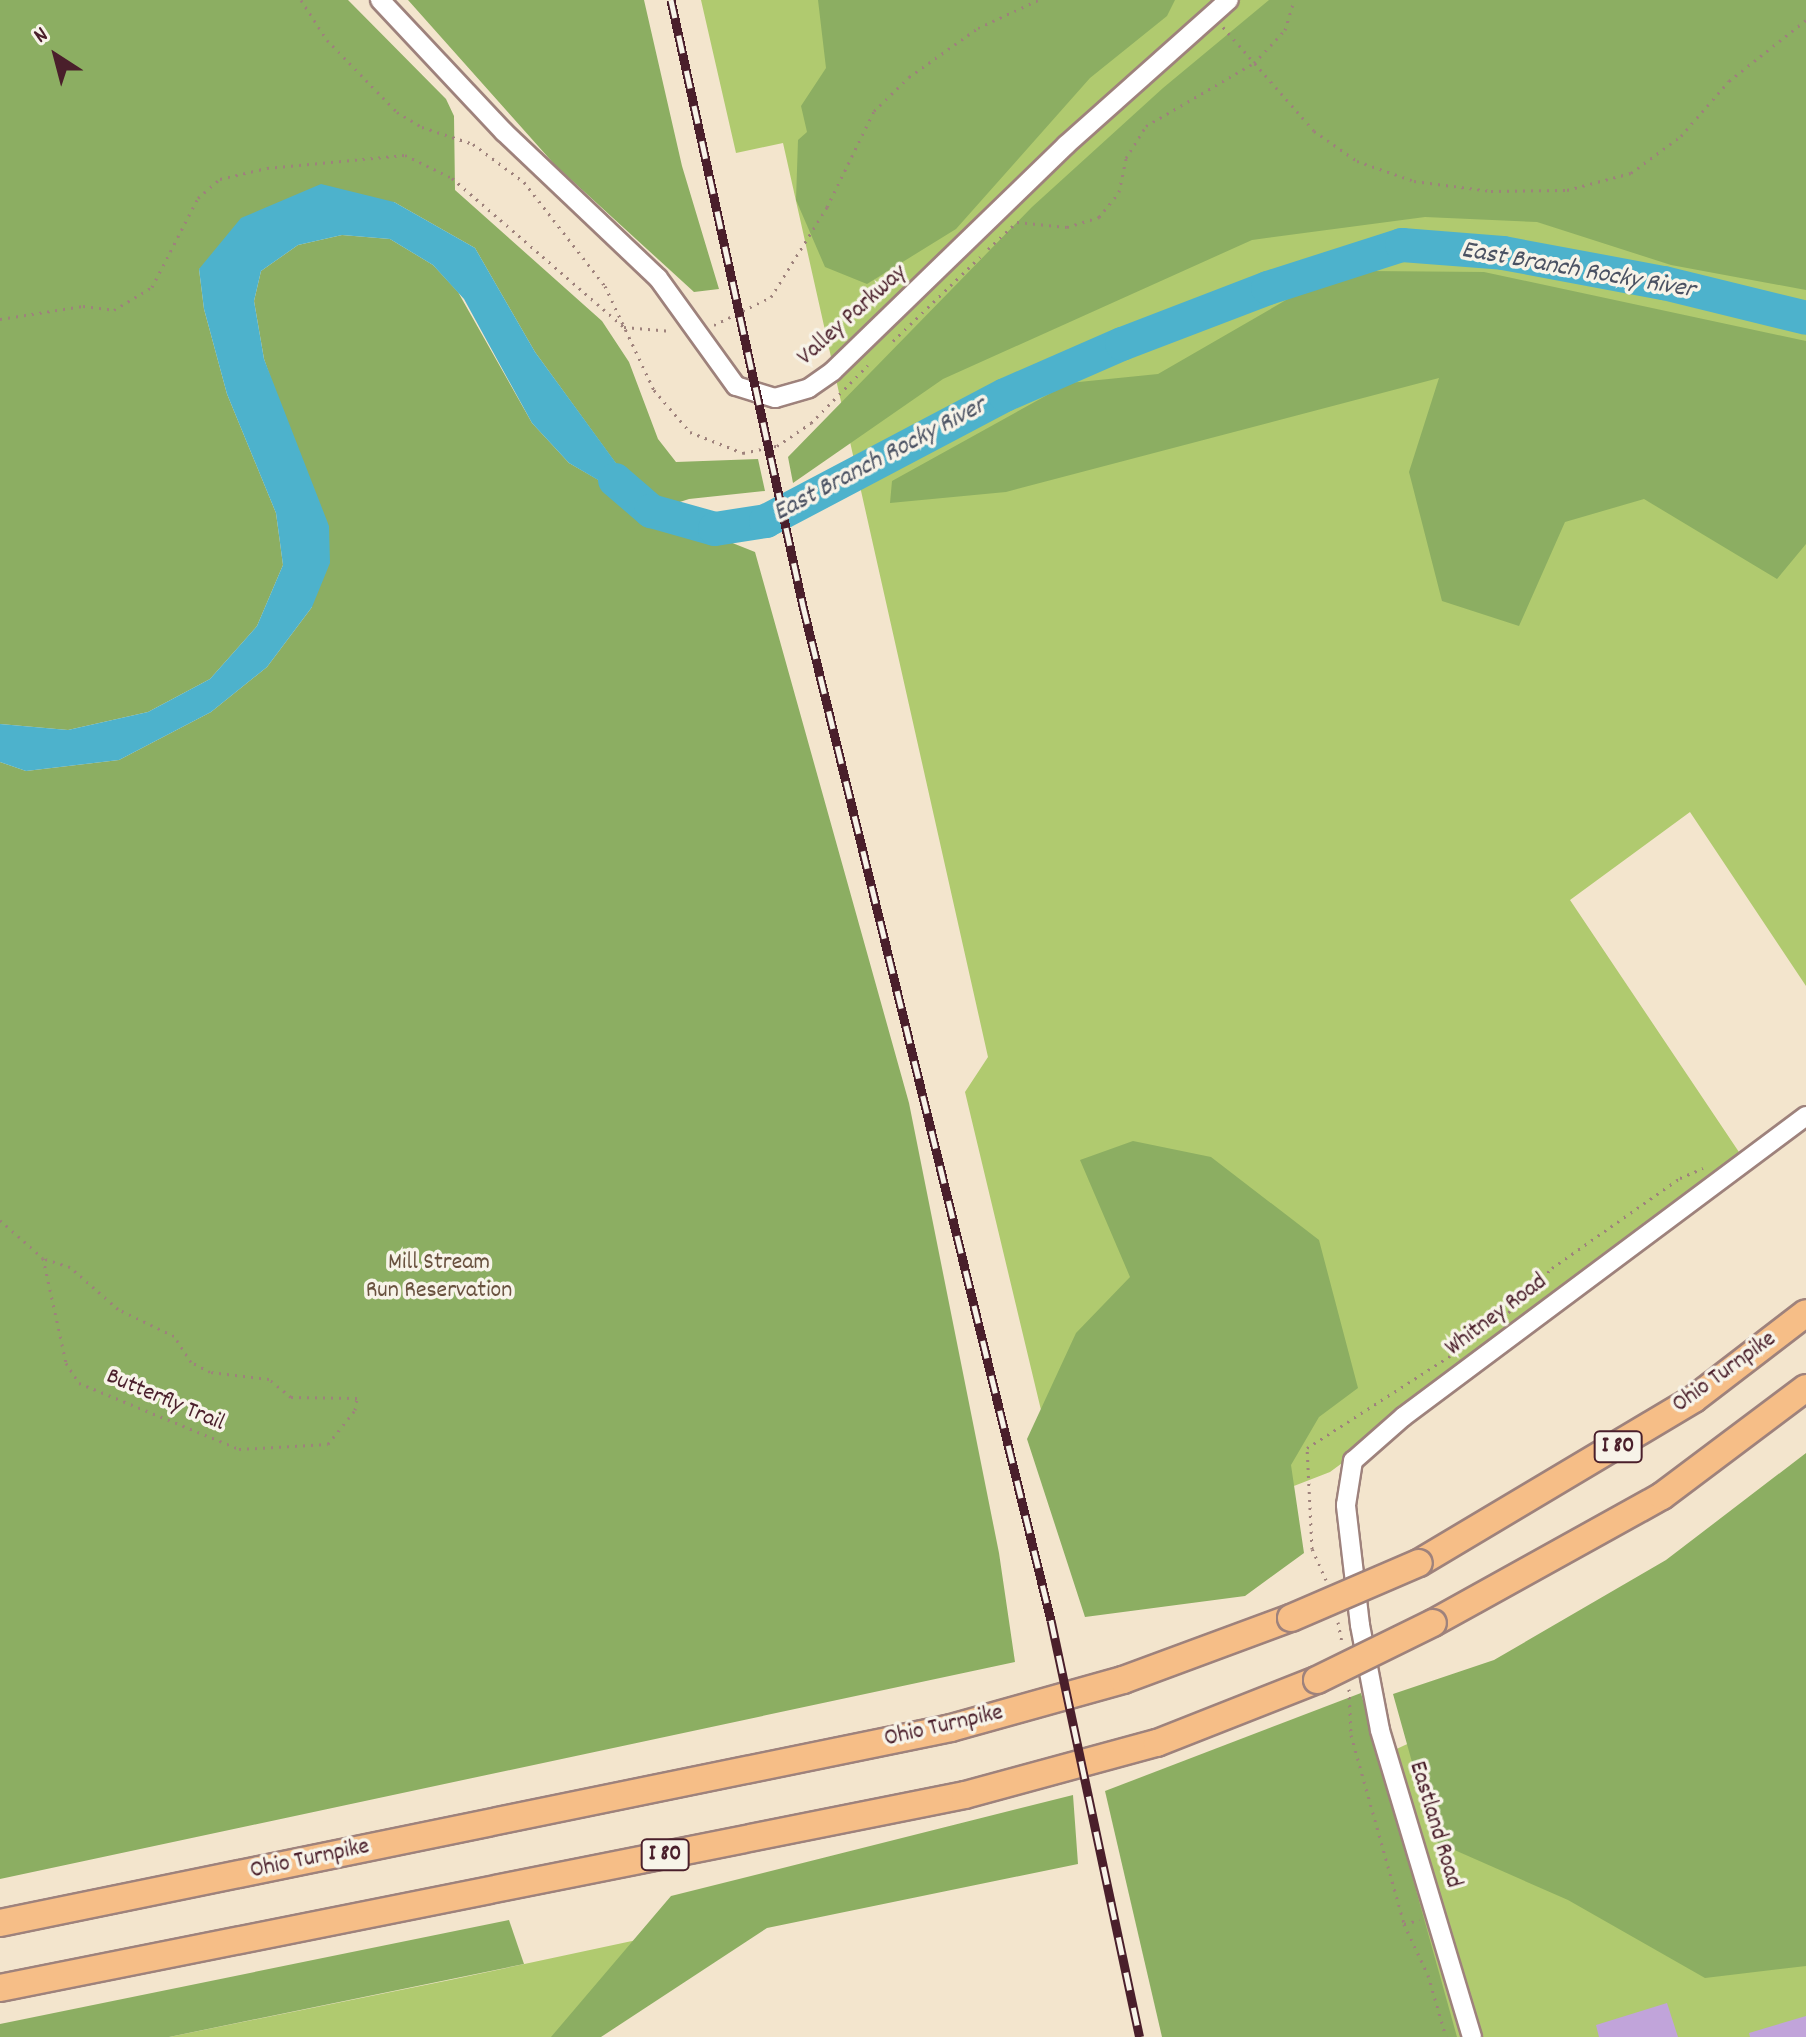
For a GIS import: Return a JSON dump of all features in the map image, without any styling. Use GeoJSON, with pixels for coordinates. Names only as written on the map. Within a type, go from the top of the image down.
{"type":"FeatureCollection","features":[{"type":"Feature","properties":{"kind":"highway","name":"Ohio Turnpike"},"geometry":{"type":"LineString","coordinates":[[0,1923],[951,1728],[1123,1680],[1291,1618],[1419,1563],[1694,1399],[1806,1313]]}},
{"type":"Feature","properties":{"kind":"highway","name":"I 80"},"geometry":{"type":"LineString","coordinates":[[0,1988],[965,1795],[1157,1743],[1317,1680],[1433,1623],[1662,1496],[1806,1388]]}},
{"type":"Feature","properties":{"kind":"street","name":"Valley Parkway"},"geometry":{"type":"LineString","coordinates":[[380,0],[504,132],[658,278],[728,377],[754,395],[775,398],[809,388],[868,340],[1066,145],[1229,0]]}},
{"type":"Feature","properties":{"kind":"street","name":"Whitney Road"},"geometry":{"type":"LineString","coordinates":[[1360,1625],[1346,1505],[1353,1461],[1403,1417],[1806,1116]]}},
{"type":"Feature","properties":{"kind":"street","name":"Eastland Road"},"geometry":{"type":"LineString","coordinates":[[1360,1625],[1380,1730],[1472,2037]]}},
{"type":"Feature","properties":{"kind":"path"},"geometry":{"type":"LineString","coordinates":[[301,0],[327,40],[397,112],[422,127],[473,144],[524,182],[605,286],[654,390],[675,418],[708,442],[743,453],[792,437],[875,357]]}},
{"type":"Feature","properties":{"kind":"path"},"geometry":{"type":"LineString","coordinates":[[0,319],[83,306],[114,310],[152,287],[198,198],[220,179],[267,168],[405,155],[452,178],[624,327],[695,333],[771,297],[827,207],[874,111],[909,77],[978,28],[1038,0]]}},
{"type":"Feature","properties":{"kind":"path"},"geometry":{"type":"LineString","coordinates":[[886,348],[1017,222],[1067,227],[1099,217],[1119,192],[1126,158],[1146,126],[1254,63],[1285,30],[1294,0]]}},
{"type":"Feature","properties":{"kind":"path"},"geometry":{"type":"LineString","coordinates":[[1211,14],[1314,131],[1357,161],[1414,181],[1491,191],[1567,190],[1631,173],[1681,136],[1729,81],[1806,20]]}},
{"type":"Feature","properties":{"kind":"path"},"geometry":{"type":"LineString","coordinates":[[1500,1322],[1552,1268],[1688,1172],[1711,1167]]}},
{"type":"Feature","properties":{"kind":"path","name":"Butterfly Trail"},"geometry":{"type":"LineString","coordinates":[[0,1220],[43,1258],[70,1267],[118,1309],[174,1336],[191,1362],[210,1372],[269,1379],[291,1397],[357,1398],[355,1410],[328,1444],[239,1449],[79,1383],[66,1363],[43,1258]]}},
{"type":"Feature","properties":{"kind":"path"},"geometry":{"type":"LineString","coordinates":[[1328,1584],[1312,1549],[1307,1448],[1474,1341]]}},
{"type":"Feature","properties":{"kind":"path"},"geometry":{"type":"LineString","coordinates":[[1336,1614],[1342,1644]]}},
{"type":"Feature","properties":{"kind":"path"},"geometry":{"type":"LineString","coordinates":[[1347,1675],[1351,1735],[1404,1924],[1428,1975],[1446,2037]]}},
{"type":"Feature","properties":{"kind":"green space","name":"Mill Stream Run Reservation"},"geometry":{"type":"Polygon","coordinates":[[[0,0],[348,0],[446,99],[454,116],[455,190],[602,321],[629,362],[658,439],[676,462],[758,459],[765,491],[689,499],[652,511],[755,552],[909,1103],[999,1553],[1015,1662],[0,1879],[0,762],[26,771],[119,760],[211,712],[267,667],[312,607],[292,439],[264,359],[254,301],[261,271],[298,245],[342,235],[390,239],[433,265],[458,292],[532,423],[569,463],[649,509],[535,352],[475,248],[394,202],[199,269],[204,309],[227,394],[276,513],[283,565],[257,626],[210,679],[148,712],[68,730],[0,724],[0,0]]]}},
{"type":"Feature","properties":{"kind":"green space"},"geometry":{"type":"Polygon","coordinates":[[[408,0],[644,0],[682,166],[719,289],[694,292],[555,165],[408,0]]]}},
{"type":"Feature","properties":{"kind":"green space"},"geometry":{"type":"Polygon","coordinates":[[[701,0],[1806,0],[1806,986],[1690,812],[1570,900],[1747,1164],[1330,1472],[1079,1569],[965,1092],[988,1057],[783,143],[736,153],[701,0]]]}},
{"type":"Feature","properties":{"kind":"green space"},"geometry":{"type":"Polygon","coordinates":[[[818,0],[1175,0],[1167,16],[1090,78],[956,229],[867,284],[825,267],[796,200],[798,140],[807,132],[801,106],[826,68],[818,0]]]}},
{"type":"Feature","properties":{"kind":"green space"},"geometry":{"type":"Polygon","coordinates":[[[1269,0],[1806,0],[1806,290],[1671,265],[1537,222],[1425,217],[1252,240],[943,379],[793,483],[788,457],[1032,207],[1163,88],[1269,0]]]}},
{"type":"Feature","properties":{"kind":"green space"},"geometry":{"type":"Polygon","coordinates":[[[1369,271],[1484,272],[1806,341],[1806,544],[1777,579],[1644,499],[1565,522],[1519,626],[1442,601],[1409,472],[1439,378],[1006,492],[890,503],[892,481],[1069,383],[1158,374],[1300,292],[1369,271]]]}},
{"type":"Feature","properties":{"kind":"green space"},"geometry":{"type":"Polygon","coordinates":[[[1133,1141],[1211,1157],[1319,1240],[1358,1388],[1319,1417],[1291,1465],[1304,1553],[1245,1596],[1085,1617],[1027,1439],[1076,1333],[1130,1277],[1080,1160],[1133,1141]]]}},
{"type":"Feature","properties":{"kind":"green space"},"geometry":{"type":"Polygon","coordinates":[[[1806,1453],[1806,1966],[1705,1978],[1568,1900],[1434,1841],[1393,1694],[1494,1660],[1666,1560],[1806,1453]]]}},
{"type":"Feature","properties":{"kind":"green space"},"geometry":{"type":"Polygon","coordinates":[[[1806,1515],[1806,2037],[1187,2037],[1271,1816],[1395,1769],[1390,1752],[1509,1697],[1806,1515]]]}},
{"type":"Feature","properties":{"kind":"green space"},"geometry":{"type":"Polygon","coordinates":[[[1361,1693],[1457,2037],[1162,2037],[1105,1791],[1361,1693]]]}},
{"type":"Feature","properties":{"kind":"green space"},"geometry":{"type":"Polygon","coordinates":[[[1073,1795],[1078,1864],[767,1928],[601,2037],[551,2037],[671,1896],[1073,1795]]]}},
{"type":"Feature","properties":{"kind":"green space"},"geometry":{"type":"Polygon","coordinates":[[[509,1920],[524,1964],[169,2037],[0,2037],[0,2024],[509,1920]]]}},
{"type":"Feature","properties":{"kind":"green space"},"geometry":{"type":"Polygon","coordinates":[[[721,1922],[566,2037],[169,2037],[450,1980],[721,1922]]]}},
{"type":"Feature","properties":{"kind":"water"},"geometry":{"type":"Polygon","coordinates":[[[321,184],[394,202],[475,248],[535,352],[651,511],[569,463],[532,423],[464,299],[433,265],[390,239],[342,235],[298,245],[261,271],[254,301],[264,359],[329,526],[330,563],[312,607],[267,667],[211,712],[119,760],[26,771],[0,762],[0,724],[68,730],[148,712],[210,679],[257,626],[283,565],[276,513],[227,394],[204,309],[199,269],[241,218],[321,184]]]}},
{"type":"Feature","properties":{"kind":"building"},"geometry":{"type":"Polygon","coordinates":[[[1667,2003],[1678,2037],[1599,2037],[1596,2025],[1667,2003]]]}},
{"type":"Feature","properties":{"kind":"building"},"geometry":{"type":"Polygon","coordinates":[[[1806,2016],[1806,2037],[1750,2037],[1749,2033],[1806,2016]]]}},
{"type":"Feature","properties":{"kind":"waterway","name":"East Branch Rocky River"},"geometry":{"type":"LineString","coordinates":[[615,480],[651,511],[715,529],[766,521],[1005,395],[1122,344],[1268,288],[1402,245],[1503,253],[1664,283],[1806,318]]}},
{"type":"Feature","properties":{"kind":"railway"},"geometry":{"type":"LineString","coordinates":[[671,0],[803,606],[1051,1620],[1140,2037]]}}]}
